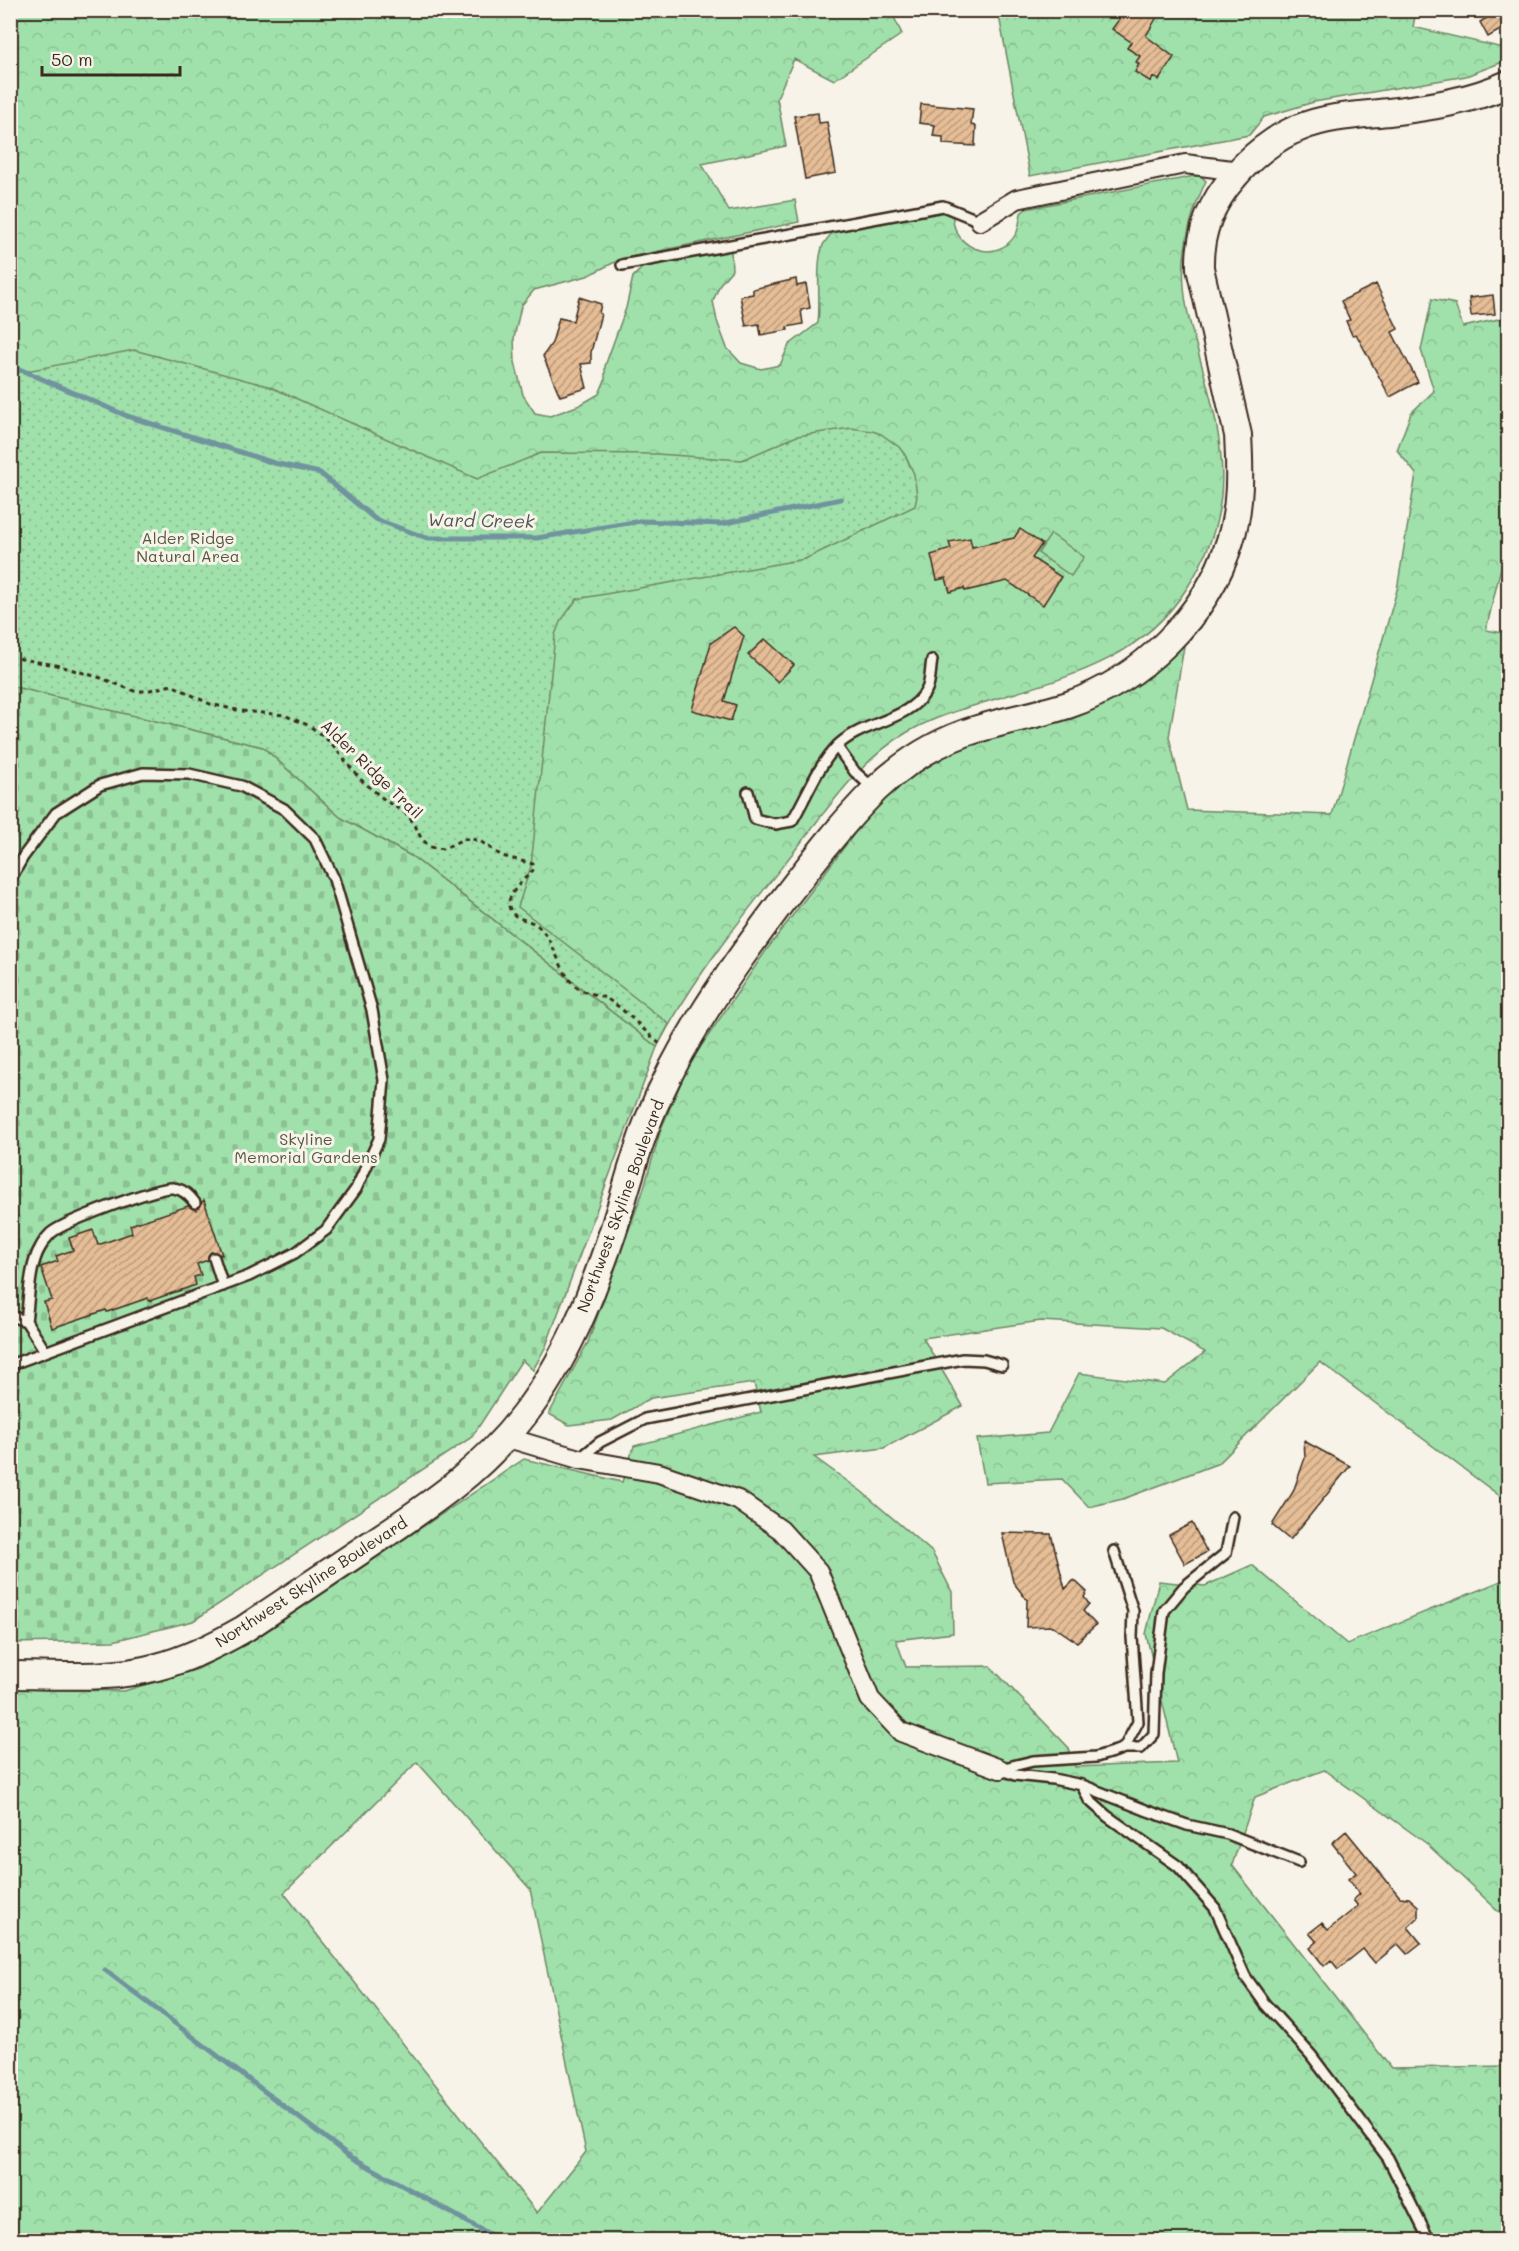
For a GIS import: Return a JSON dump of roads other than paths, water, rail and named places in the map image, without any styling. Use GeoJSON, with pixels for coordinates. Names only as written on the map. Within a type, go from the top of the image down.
{"type":"FeatureCollection","features":[{"type":"Feature","properties":{"kind":"main road","name":"Northwest Skyline Boulevard"},"geometry":{"type":"LineString","coordinates":[[10,1675],[121,1674],[155,1668],[216,1645],[244,1629],[423,1509],[483,1463],[525,1414],[550,1377],[572,1335],[592,1290],[648,1123],[678,1057],[708,1003],[818,854],[875,790],[903,767],[943,743],[965,733],[1069,704],[1107,686],[1154,654],[1184,626],[1211,585],[1230,542],[1238,508],[1240,462],[1238,435],[1203,287],[1200,248],[1206,220],[1215,200],[1239,171],[1270,144],[1300,127],[1347,116],[1431,107],[1465,100],[1509,84]]}},
{"type":"Feature","properties":{"kind":"street"},"geometry":{"type":"LineString","coordinates":[[980,221],[1017,199],[1185,164],[1239,171]]}},
{"type":"Feature","properties":{"kind":"street"},"geometry":{"type":"LineString","coordinates":[[505,1437],[579,1459],[659,1473],[738,1500],[781,1530],[818,1571],[870,1699],[901,1732],[1000,1769]]}},
{"type":"Feature","properties":{"kind":"lane"},"geometry":{"type":"LineString","coordinates":[[622,265],[943,206],[980,221]]}},
{"type":"Feature","properties":{"kind":"lane"},"geometry":{"type":"LineString","coordinates":[[748,792],[755,819],[775,824],[792,821],[819,769],[837,747],[858,731],[893,717],[911,706],[927,691],[932,660]]}},
{"type":"Feature","properties":{"kind":"lane"},"geometry":{"type":"LineString","coordinates":[[837,747],[855,772],[875,790]]}},
{"type":"Feature","properties":{"kind":"lane"},"geometry":{"type":"LineString","coordinates":[[10,880],[23,857],[56,813],[100,785],[143,773],[189,774],[241,786],[284,808],[315,839],[334,879],[372,1010],[384,1080],[379,1139],[356,1189],[326,1230],[295,1252],[249,1276],[10,1365]]}},
{"type":"Feature","properties":{"kind":"lane"},"geometry":{"type":"LineString","coordinates":[[45,1351],[26,1321],[33,1267],[38,1250],[51,1233],[91,1214],[163,1189],[182,1191],[195,1203]]}},
{"type":"Feature","properties":{"kind":"lane"},"geometry":{"type":"LineString","coordinates":[[213,1258],[223,1286]]}},
{"type":"Feature","properties":{"kind":"lane"},"geometry":{"type":"LineString","coordinates":[[10,1316],[26,1321]]}},
{"type":"Feature","properties":{"kind":"lane"},"geometry":{"type":"LineString","coordinates":[[579,1459],[600,1442],[645,1419],[963,1359],[984,1360],[1002,1365]]}},
{"type":"Feature","properties":{"kind":"lane"},"geometry":{"type":"LineString","coordinates":[[1000,1769],[1033,1761],[1096,1757],[1124,1748],[1141,1748],[1154,1734],[1156,1673],[1164,1611],[1184,1587],[1226,1553],[1233,1517]]}},
{"type":"Feature","properties":{"kind":"lane"},"geometry":{"type":"LineString","coordinates":[[1114,1551],[1133,1611],[1132,1637],[1138,1722],[1124,1748]]}},
{"type":"Feature","properties":{"kind":"lane"},"geometry":{"type":"LineString","coordinates":[[1000,1769],[1015,1775],[1082,1785],[1187,1825],[1228,1834],[1299,1862]]}},
{"type":"Feature","properties":{"kind":"lane"},"geometry":{"type":"LineString","coordinates":[[1082,1785],[1089,1800],[1107,1816],[1178,1866],[1215,1908],[1245,1976],[1265,2004],[1311,2055],[1388,2158],[1429,2241]]}},
{"type":"Feature","properties":{"kind":"waterway","name":"Ward Creek"},"geometry":{"type":"LineString","coordinates":[[10,365],[127,416],[274,463],[320,473],[375,519],[427,538],[537,538],[641,521],[721,524],[841,499]]}},
{"type":"Feature","properties":{"kind":"waterway"},"geometry":{"type":"LineString","coordinates":[[105,1970],[348,2155],[489,2234],[511,2240]]}},
{"type":"Feature","properties":{"kind":"park label","name":"Alder Ridge Natural Area"},"geometry":{"type":"Point","coordinates":[188,547]}},
{"type":"Feature","properties":{"kind":"park label","name":"Skyline Memorial Gardens"},"geometry":{"type":"Point","coordinates":[306,1148]}}]}
